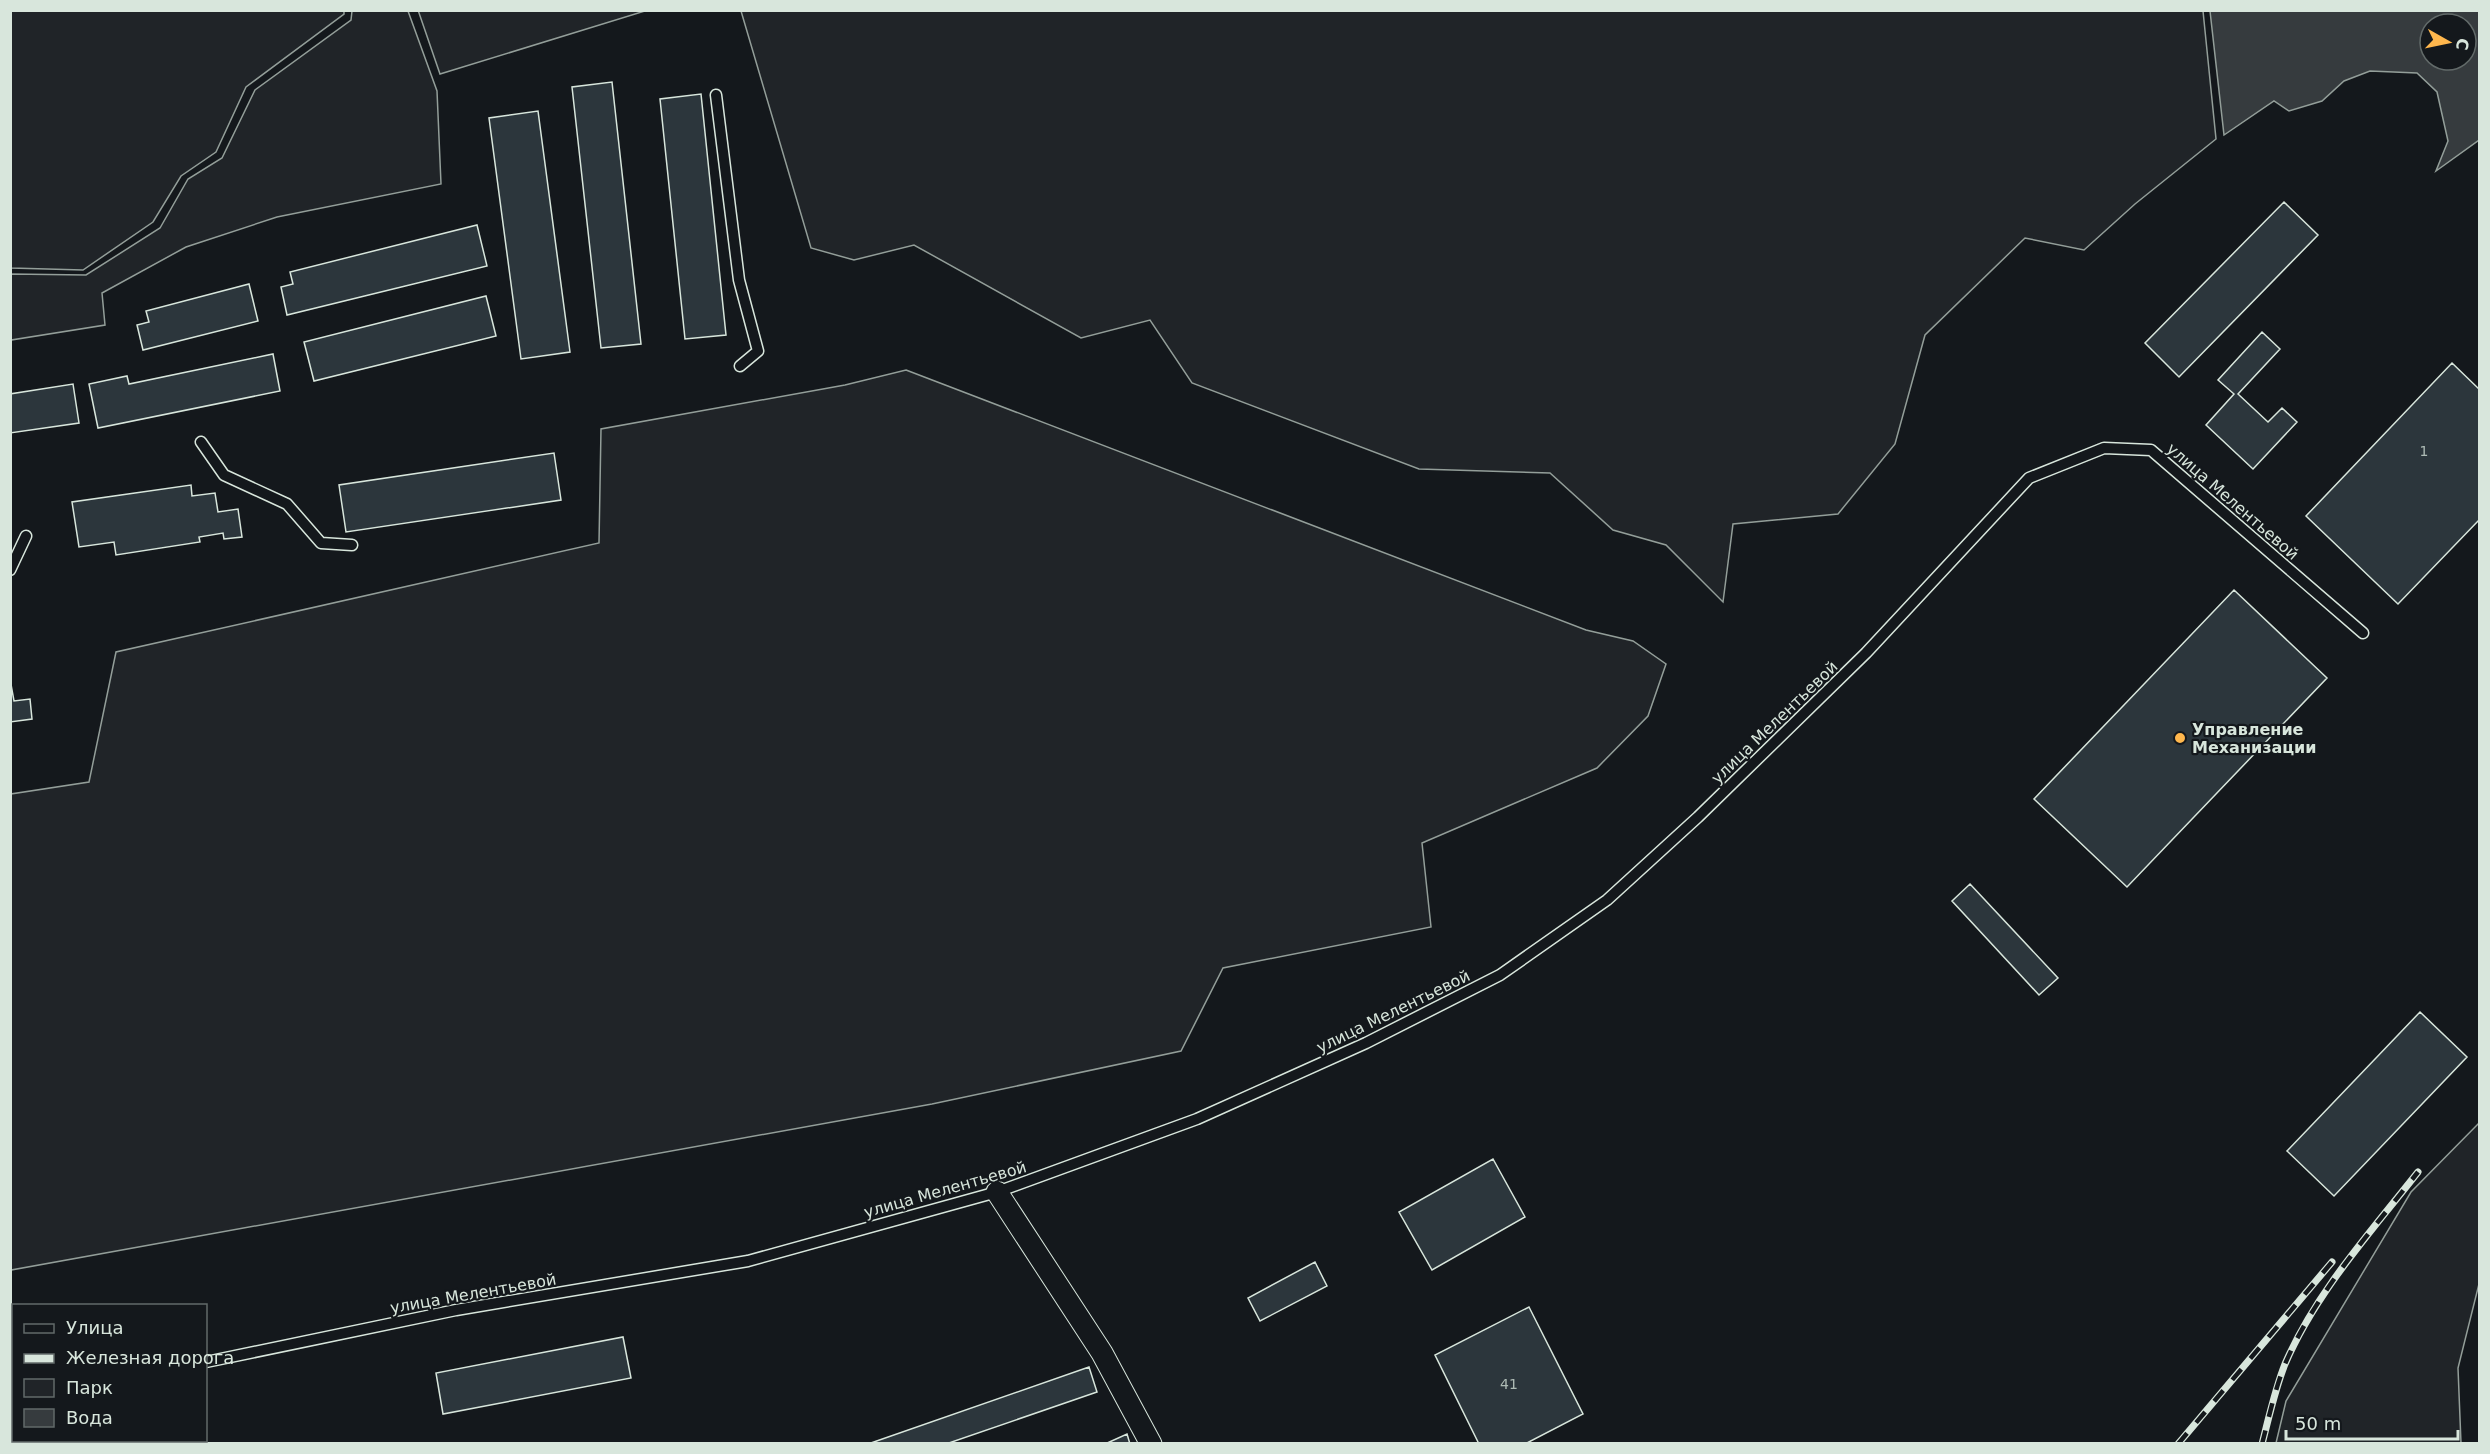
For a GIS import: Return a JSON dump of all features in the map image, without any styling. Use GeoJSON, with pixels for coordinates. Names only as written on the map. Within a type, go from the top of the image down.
{"type":"FeatureCollection","features":[{"type":"Feature","properties":{"kind":"street"},"geometry":{"type":"LineString","coordinates":[[997,1192],[1102,1353],[1151,1443]]}},
{"type":"Feature","properties":{"kind":"lane"},"geometry":{"type":"LineString","coordinates":[[716,95],[739,280],[758,351],[741,366]]}},
{"type":"Feature","properties":{"kind":"lane"},"geometry":{"type":"LineString","coordinates":[[201,442],[224,475],[287,504],[321,543],[352,545]]}},
{"type":"Feature","properties":{"kind":"lane","name":"улица Мелентьевой"},"geometry":{"type":"LineString","coordinates":[[207,1362],[456,1310],[748,1261],[997,1192],[1197,1119],[1366,1043],[1500,975],[1607,900],[1698,817],[1866,653],[2029,478],[2104,448],[2151,450],[2362,633]]}},
{"type":"Feature","properties":{"kind":"lane"},"geometry":{"type":"LineString","coordinates":[[10,570],[26,536]]}},
{"type":"Feature","properties":{"kind":"green space"},"geometry":{"type":"Polygon","coordinates":[[[11,10],[344,10],[344,14],[246,87],[216,152],[181,176],[153,222],[83,270],[11,268],[11,10]]]}},
{"type":"Feature","properties":{"kind":"green space"},"geometry":{"type":"Polygon","coordinates":[[[418,10],[645,10],[645,11],[440,74],[418,10]]]}},
{"type":"Feature","properties":{"kind":"green space"},"geometry":{"type":"Polygon","coordinates":[[[352,11],[408,11],[437,91],[441,184],[277,217],[186,247],[102,293],[105,325],[11,340],[11,274],[86,275],[160,228],[188,179],[222,158],[255,90],[351,20],[352,11]]]}},
{"type":"Feature","properties":{"kind":"green space"},"geometry":{"type":"Polygon","coordinates":[[[741,11],[2203,11],[2216,139],[2135,204],[2084,250],[2025,238],[1925,335],[1895,444],[1838,514],[1733,524],[1723,602],[1666,545],[1613,530],[1550,473],[1419,469],[1192,383],[1150,320],[1081,338],[914,245],[854,260],[811,248],[741,11]]]}},
{"type":"Feature","properties":{"kind":"green space"},"geometry":{"type":"Polygon","coordinates":[[[906,370],[1586,630],[1633,641],[1666,664],[1648,716],[1597,768],[1422,843],[1431,927],[1223,968],[1181,1051],[932,1104],[11,1270],[11,794],[89,782],[116,652],[599,543],[601,429],[845,385],[906,370]]]}},
{"type":"Feature","properties":{"kind":"green space"},"geometry":{"type":"Polygon","coordinates":[[[2479,1123],[2480,1280],[2458,1368],[2461,1443],[2276,1443],[2286,1401],[2411,1192],[2479,1123]]]}},
{"type":"Feature","properties":{"kind":"water"},"geometry":{"type":"Polygon","coordinates":[[[2210,11],[2479,11],[2479,140],[2436,171],[2448,141],[2437,92],[2417,73],[2370,71],[2344,81],[2322,101],[2289,111],[2274,101],[2224,135],[2210,11]]]}},
{"type":"Feature","properties":{"kind":"building"},"geometry":{"type":"Polygon","coordinates":[[[612,82],[641,344],[601,348],[572,87],[612,82]]]}},
{"type":"Feature","properties":{"kind":"building"},"geometry":{"type":"Polygon","coordinates":[[[701,94],[726,335],[685,339],[660,99],[701,94]]]}},
{"type":"Feature","properties":{"kind":"building"},"geometry":{"type":"Polygon","coordinates":[[[538,111],[570,352],[521,359],[489,118],[538,111]]]}},
{"type":"Feature","properties":{"kind":"building"},"geometry":{"type":"Polygon","coordinates":[[[2284,202],[2318,235],[2179,377],[2145,343],[2284,202]]]}},
{"type":"Feature","properties":{"kind":"building"},"geometry":{"type":"Polygon","coordinates":[[[477,225],[487,266],[287,315],[281,287],[293,284],[290,272],[477,225]]]}},
{"type":"Feature","properties":{"kind":"building"},"geometry":{"type":"Polygon","coordinates":[[[249,284],[258,321],[143,350],[137,325],[149,322],[146,311],[249,284]]]}},
{"type":"Feature","properties":{"kind":"building"},"geometry":{"type":"Polygon","coordinates":[[[486,296],[496,336],[314,381],[304,342],[486,296]]]}},
{"type":"Feature","properties":{"kind":"building"},"geometry":{"type":"Polygon","coordinates":[[[2262,332],[2280,349],[2238,394],[2268,422],[2282,408],[2297,422],[2253,469],[2206,425],[2234,394],[2218,380],[2262,332]]]}},
{"type":"Feature","properties":{"kind":"building"},"geometry":{"type":"Polygon","coordinates":[[[273,354],[280,391],[98,428],[89,384],[127,376],[129,384],[273,354]]]}},
{"type":"Feature","properties":{"kind":"building"},"geometry":{"type":"Polygon","coordinates":[[[2452,363],[2480,390],[2480,519],[2398,604],[2306,516],[2452,363]]]}},
{"type":"Feature","properties":{"kind":"building"},"geometry":{"type":"Polygon","coordinates":[[[73,384],[79,423],[10,433],[10,394],[73,384]]]}},
{"type":"Feature","properties":{"kind":"building"},"geometry":{"type":"Polygon","coordinates":[[[554,453],[561,500],[346,532],[339,485],[554,453]]]}},
{"type":"Feature","properties":{"kind":"building"},"geometry":{"type":"Polygon","coordinates":[[[191,485],[192,496],[215,493],[218,512],[238,509],[242,537],[224,539],[223,533],[199,537],[200,542],[116,555],[114,542],[79,547],[72,502],[191,485]]]}},
{"type":"Feature","properties":{"kind":"building","name":"Управление Механизации"},"geometry":{"type":"Polygon","coordinates":[[[2234,590],[2327,678],[2127,887],[2034,799],[2234,590]]]}},
{"type":"Feature","properties":{"kind":"building"},"geometry":{"type":"Polygon","coordinates":[[[10,679],[14,701],[30,699],[32,719],[10,722],[10,679]]]}},
{"type":"Feature","properties":{"kind":"building"},"geometry":{"type":"Polygon","coordinates":[[[1970,884],[2058,978],[2039,995],[1952,901],[1970,884]]]}},
{"type":"Feature","properties":{"kind":"building"},"geometry":{"type":"Polygon","coordinates":[[[2420,1012],[2467,1057],[2334,1196],[2287,1151],[2420,1012]]]}},
{"type":"Feature","properties":{"kind":"building"},"geometry":{"type":"Polygon","coordinates":[[[1493,1159],[1525,1217],[1432,1270],[1399,1212],[1493,1159]]]}},
{"type":"Feature","properties":{"kind":"building"},"geometry":{"type":"Polygon","coordinates":[[[1315,1262],[1327,1286],[1260,1321],[1248,1298],[1315,1262]]]}},
{"type":"Feature","properties":{"kind":"building"},"geometry":{"type":"Polygon","coordinates":[[[1529,1307],[1583,1414],[1525,1444],[1479,1444],[1435,1355],[1529,1307]]]}},
{"type":"Feature","properties":{"kind":"building"},"geometry":{"type":"Polygon","coordinates":[[[623,1337],[631,1378],[443,1414],[436,1373],[623,1337]]]}},
{"type":"Feature","properties":{"kind":"building"},"geometry":{"type":"Polygon","coordinates":[[[1089,1367],[1097,1392],[946,1444],[868,1444],[1089,1367]]]}},
{"type":"Feature","properties":{"kind":"building"},"geometry":{"type":"Polygon","coordinates":[[[1127,1434],[1130,1444],[1105,1444],[1127,1434]]]}},
{"type":"Feature","properties":{"kind":"railway"},"geometry":{"type":"LineString","coordinates":[[2262,1444],[2285,1364],[2312,1312],[2345,1264],[2418,1172]]}},
{"type":"Feature","properties":{"kind":"railway"},"geometry":{"type":"LineString","coordinates":[[2178,1444],[2332,1262]]}},
{"type":"Feature","properties":{"kind":"place","name":"Управление Механизации"},"geometry":{"type":"Point","coordinates":[2180,738]}}]}
